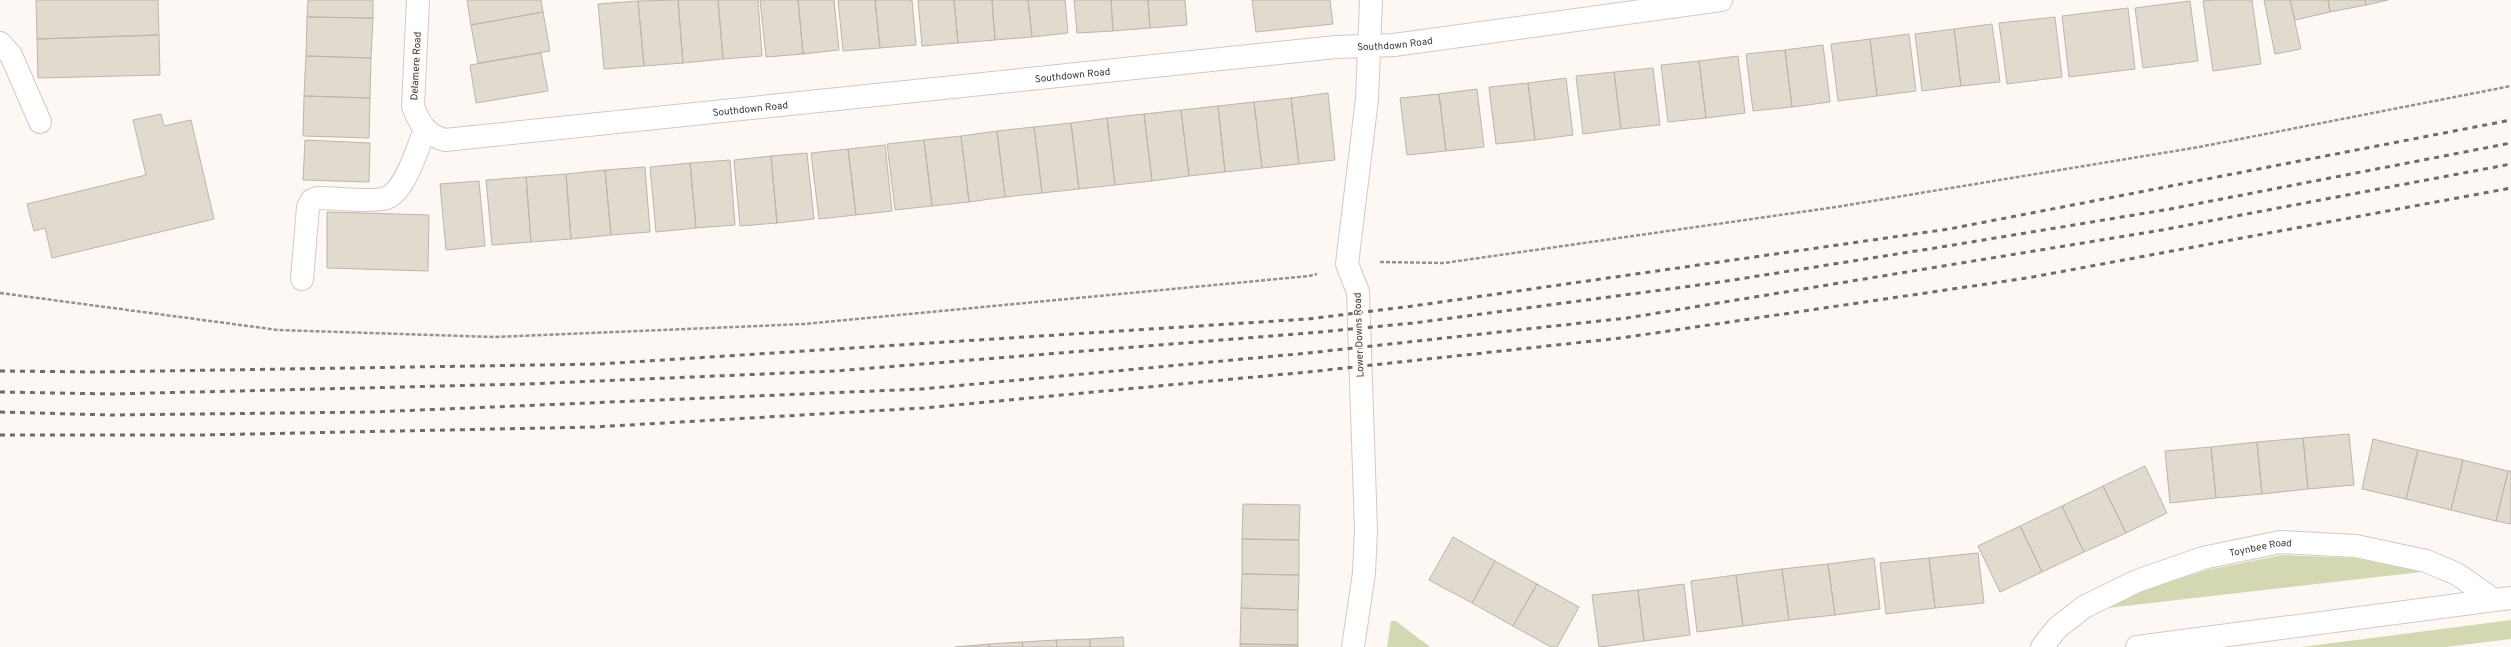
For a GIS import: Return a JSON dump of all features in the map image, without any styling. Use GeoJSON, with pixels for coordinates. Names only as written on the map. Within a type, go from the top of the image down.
{"type":"FeatureCollection","features":[{"type":"Feature","properties":{"kind":"street","name":"Delamere Road"},"geometry":{"type":"LineString","coordinates":[[418,0],[413,106],[417,119],[425,130]]}},
{"type":"Feature","properties":{"kind":"street","name":"Lower Downs Road"},"geometry":{"type":"LineString","coordinates":[[1353,647],[1364,573],[1366,530],[1358,292],[1347,264],[1367,98],[1371,0]]}},
{"type":"Feature","properties":{"kind":"street","name":"Southdown Road"},"geometry":{"type":"LineString","coordinates":[[425,130],[435,138],[445,140],[1336,47],[1394,45],[1721,0]]}},
{"type":"Feature","properties":{"kind":"street"},"geometry":{"type":"LineString","coordinates":[[0,43],[11,55],[40,122]]}},
{"type":"Feature","properties":{"kind":"street"},"geometry":{"type":"LineString","coordinates":[[302,279],[308,207],[312,200],[318,198],[384,199],[395,193],[403,182],[425,130]]}},
{"type":"Feature","properties":{"kind":"street","name":"Toynbee Road"},"geometry":{"type":"LineString","coordinates":[[2042,647],[2057,628],[2084,607],[2137,581],[2203,558],[2280,542],[2356,546],[2426,561],[2457,574],[2503,599]]}},
{"type":"Feature","properties":{"kind":"street","name":"Toynbee Road"},"geometry":{"type":"LineString","coordinates":[[2137,647],[2503,599]]}},
{"type":"Feature","properties":{"kind":"path"},"geometry":{"type":"LineString","coordinates":[[0,293],[278,330],[494,337],[804,324],[1309,276],[1347,264],[1372,262],[1444,263],[1836,207],[2199,147],[2511,86]]}},
{"type":"Feature","properties":{"kind":"green space"},"geometry":{"type":"Polygon","coordinates":[[[2282,555],[2355,558],[2421,572],[2099,609],[2144,589],[2207,570],[2282,555]]]}},
{"type":"Feature","properties":{"kind":"green space"},"geometry":{"type":"Polygon","coordinates":[[[2511,620],[2511,639],[2446,647],[2302,647],[2511,620]]]}},
{"type":"Feature","properties":{"kind":"green space"},"geometry":{"type":"Polygon","coordinates":[[[1391,621],[1396,621],[1430,647],[1387,647],[1391,621]]]}},
{"type":"Feature","properties":{"kind":"building"},"geometry":{"type":"Polygon","coordinates":[[[36,0],[158,0],[159,35],[37,39],[36,0]]]}},
{"type":"Feature","properties":{"kind":"building"},"geometry":{"type":"Polygon","coordinates":[[[308,0],[373,0],[373,18],[307,17],[308,0]]]}},
{"type":"Feature","properties":{"kind":"building"},"geometry":{"type":"Polygon","coordinates":[[[467,0],[541,0],[543,12],[471,25],[467,0]]]}},
{"type":"Feature","properties":{"kind":"building"},"geometry":{"type":"Polygon","coordinates":[[[678,0],[718,0],[723,59],[683,63],[678,0]]]}},
{"type":"Feature","properties":{"kind":"building"},"geometry":{"type":"Polygon","coordinates":[[[678,0],[683,63],[644,66],[638,1],[678,0]]]}},
{"type":"Feature","properties":{"kind":"building"},"geometry":{"type":"Polygon","coordinates":[[[718,0],[758,0],[762,56],[723,59],[718,0]]]}},
{"type":"Feature","properties":{"kind":"building"},"geometry":{"type":"Polygon","coordinates":[[[760,0],[798,0],[803,54],[766,57],[760,0]]]}},
{"type":"Feature","properties":{"kind":"building"},"geometry":{"type":"Polygon","coordinates":[[[798,0],[834,0],[839,50],[803,54],[798,0]]]}},
{"type":"Feature","properties":{"kind":"building"},"geometry":{"type":"Polygon","coordinates":[[[838,0],[875,0],[880,48],[843,51],[838,0]]]}},
{"type":"Feature","properties":{"kind":"building"},"geometry":{"type":"Polygon","coordinates":[[[875,0],[912,0],[916,45],[880,48],[875,0]]]}},
{"type":"Feature","properties":{"kind":"building"},"geometry":{"type":"Polygon","coordinates":[[[918,0],[954,0],[958,43],[922,46],[918,0]]]}},
{"type":"Feature","properties":{"kind":"building"},"geometry":{"type":"Polygon","coordinates":[[[954,0],[992,0],[995,40],[958,43],[954,0]]]}},
{"type":"Feature","properties":{"kind":"building"},"geometry":{"type":"Polygon","coordinates":[[[992,0],[1028,0],[1032,37],[995,40],[992,0]]]}},
{"type":"Feature","properties":{"kind":"building"},"geometry":{"type":"Polygon","coordinates":[[[1028,0],[1065,0],[1068,33],[1032,37],[1028,0]]]}},
{"type":"Feature","properties":{"kind":"building"},"geometry":{"type":"Polygon","coordinates":[[[1074,0],[1111,0],[1113,31],[1077,33],[1074,0]]]}},
{"type":"Feature","properties":{"kind":"building"},"geometry":{"type":"Polygon","coordinates":[[[1111,0],[1148,0],[1150,28],[1113,31],[1111,0]]]}},
{"type":"Feature","properties":{"kind":"building"},"geometry":{"type":"Polygon","coordinates":[[[1148,0],[1185,0],[1187,25],[1150,28],[1148,0]]]}},
{"type":"Feature","properties":{"kind":"building"},"geometry":{"type":"Polygon","coordinates":[[[1252,0],[1330,0],[1333,24],[1256,32],[1252,0]]]}},
{"type":"Feature","properties":{"kind":"building"},"geometry":{"type":"Polygon","coordinates":[[[2252,0],[2261,64],[2213,71],[2203,1],[2252,0]]]}},
{"type":"Feature","properties":{"kind":"building"},"geometry":{"type":"Polygon","coordinates":[[[2264,0],[2290,0],[2301,49],[2275,54],[2264,0]]]}},
{"type":"Feature","properties":{"kind":"building"},"geometry":{"type":"Polygon","coordinates":[[[2290,0],[2328,0],[2330,12],[2295,20],[2290,0]]]}},
{"type":"Feature","properties":{"kind":"building"},"geometry":{"type":"Polygon","coordinates":[[[2328,0],[2365,0],[2366,5],[2330,12],[2328,0]]]}},
{"type":"Feature","properties":{"kind":"building"},"geometry":{"type":"Polygon","coordinates":[[[2365,0],[2388,0],[2366,5],[2365,0]]]}},
{"type":"Feature","properties":{"kind":"building"},"geometry":{"type":"Polygon","coordinates":[[[638,1],[644,66],[604,69],[598,4],[638,1]]]}},
{"type":"Feature","properties":{"kind":"building"},"geometry":{"type":"Polygon","coordinates":[[[2190,1],[2198,61],[2143,68],[2135,8],[2190,1]]]}},
{"type":"Feature","properties":{"kind":"building"},"geometry":{"type":"Polygon","coordinates":[[[2128,8],[2135,69],[2069,77],[2062,16],[2128,8]]]}},
{"type":"Feature","properties":{"kind":"building"},"geometry":{"type":"Polygon","coordinates":[[[543,12],[550,51],[478,63],[471,25],[543,12]]]}},
{"type":"Feature","properties":{"kind":"building"},"geometry":{"type":"Polygon","coordinates":[[[307,17],[373,18],[371,58],[306,56],[307,17]]]}},
{"type":"Feature","properties":{"kind":"building"},"geometry":{"type":"Polygon","coordinates":[[[2055,17],[2062,77],[2007,84],[1999,23],[2055,17]]]}},
{"type":"Feature","properties":{"kind":"building"},"geometry":{"type":"Polygon","coordinates":[[[1992,24],[2000,82],[1961,86],[1954,29],[1992,24]]]}},
{"type":"Feature","properties":{"kind":"building"},"geometry":{"type":"Polygon","coordinates":[[[1954,29],[1961,86],[1922,91],[1915,34],[1954,29]]]}},
{"type":"Feature","properties":{"kind":"building"},"geometry":{"type":"Polygon","coordinates":[[[1909,34],[1916,91],[1877,96],[1870,39],[1909,34]]]}},
{"type":"Feature","properties":{"kind":"building"},"geometry":{"type":"Polygon","coordinates":[[[159,35],[160,75],[38,78],[37,39],[159,35]]]}},
{"type":"Feature","properties":{"kind":"building"},"geometry":{"type":"Polygon","coordinates":[[[1870,39],[1877,96],[1838,101],[1831,44],[1870,39]]]}},
{"type":"Feature","properties":{"kind":"building"},"geometry":{"type":"Polygon","coordinates":[[[1823,45],[1830,102],[1792,107],[1785,50],[1823,45]]]}},
{"type":"Feature","properties":{"kind":"building"},"geometry":{"type":"Polygon","coordinates":[[[1785,50],[1792,107],[1753,111],[1746,54],[1785,50]]]}},
{"type":"Feature","properties":{"kind":"building"},"geometry":{"type":"Polygon","coordinates":[[[541,53],[548,91],[476,103],[470,65],[541,53]]]}},
{"type":"Feature","properties":{"kind":"building"},"geometry":{"type":"Polygon","coordinates":[[[306,56],[371,58],[370,98],[304,96],[306,56]]]}},
{"type":"Feature","properties":{"kind":"building"},"geometry":{"type":"Polygon","coordinates":[[[1738,56],[1745,113],[1706,118],[1699,61],[1738,56]]]}},
{"type":"Feature","properties":{"kind":"building"},"geometry":{"type":"Polygon","coordinates":[[[1699,61],[1706,118],[1668,122],[1661,65],[1699,61]]]}},
{"type":"Feature","properties":{"kind":"building"},"geometry":{"type":"Polygon","coordinates":[[[1653,68],[1660,125],[1621,129],[1614,72],[1653,68]]]}},
{"type":"Feature","properties":{"kind":"building"},"geometry":{"type":"Polygon","coordinates":[[[1614,72],[1621,129],[1583,134],[1576,76],[1614,72]]]}},
{"type":"Feature","properties":{"kind":"building"},"geometry":{"type":"Polygon","coordinates":[[[1566,78],[1573,135],[1535,140],[1528,83],[1566,78]]]}},
{"type":"Feature","properties":{"kind":"building"},"geometry":{"type":"Polygon","coordinates":[[[1528,83],[1535,140],[1496,144],[1489,87],[1528,83]]]}},
{"type":"Feature","properties":{"kind":"building"},"geometry":{"type":"Polygon","coordinates":[[[1477,89],[1484,147],[1446,151],[1439,94],[1477,89]]]}},
{"type":"Feature","properties":{"kind":"building"},"geometry":{"type":"Polygon","coordinates":[[[1328,93],[1335,160],[1299,164],[1291,98],[1328,93]]]}},
{"type":"Feature","properties":{"kind":"building"},"geometry":{"type":"Polygon","coordinates":[[[1439,94],[1446,151],[1407,155],[1400,98],[1439,94]]]}},
{"type":"Feature","properties":{"kind":"building"},"geometry":{"type":"Polygon","coordinates":[[[304,96],[370,98],[369,138],[303,136],[304,96]]]}},
{"type":"Feature","properties":{"kind":"building"},"geometry":{"type":"Polygon","coordinates":[[[1291,98],[1299,164],[1262,168],[1254,102],[1291,98]]]}},
{"type":"Feature","properties":{"kind":"building"},"geometry":{"type":"Polygon","coordinates":[[[1254,102],[1262,168],[1225,172],[1218,106],[1254,102]]]}},
{"type":"Feature","properties":{"kind":"building"},"geometry":{"type":"Polygon","coordinates":[[[1218,106],[1225,172],[1189,176],[1181,110],[1218,106]]]}},
{"type":"Feature","properties":{"kind":"building"},"geometry":{"type":"Polygon","coordinates":[[[1181,110],[1189,176],[1152,181],[1144,114],[1181,110]]]}},
{"type":"Feature","properties":{"kind":"building"},"geometry":{"type":"Polygon","coordinates":[[[161,114],[164,126],[191,120],[214,219],[52,258],[45,228],[34,231],[27,204],[146,175],[133,120],[161,114]]]}},
{"type":"Feature","properties":{"kind":"building"},"geometry":{"type":"Polygon","coordinates":[[[1144,114],[1152,181],[1115,185],[1107,118],[1144,114]]]}},
{"type":"Feature","properties":{"kind":"building"},"geometry":{"type":"Polygon","coordinates":[[[1107,118],[1115,185],[1079,189],[1071,123],[1107,118]]]}},
{"type":"Feature","properties":{"kind":"building"},"geometry":{"type":"Polygon","coordinates":[[[1071,123],[1079,189],[1042,193],[1034,127],[1071,123]]]}},
{"type":"Feature","properties":{"kind":"building"},"geometry":{"type":"Polygon","coordinates":[[[1034,127],[1042,193],[1005,197],[997,131],[1034,127]]]}},
{"type":"Feature","properties":{"kind":"building"},"geometry":{"type":"Polygon","coordinates":[[[997,131],[1005,197],[969,202],[961,136],[997,131]]]}},
{"type":"Feature","properties":{"kind":"building"},"geometry":{"type":"Polygon","coordinates":[[[961,136],[969,202],[932,206],[924,140],[961,136]]]}},
{"type":"Feature","properties":{"kind":"building"},"geometry":{"type":"Polygon","coordinates":[[[305,140],[370,143],[369,182],[303,180],[305,140]]]}},
{"type":"Feature","properties":{"kind":"building"},"geometry":{"type":"Polygon","coordinates":[[[924,140],[932,206],[895,210],[887,144],[924,140]]]}},
{"type":"Feature","properties":{"kind":"building"},"geometry":{"type":"Polygon","coordinates":[[[885,145],[892,211],[856,215],[848,149],[885,145]]]}},
{"type":"Feature","properties":{"kind":"building"},"geometry":{"type":"Polygon","coordinates":[[[848,149],[856,215],[819,219],[811,153],[848,149]]]}},
{"type":"Feature","properties":{"kind":"building"},"geometry":{"type":"Polygon","coordinates":[[[807,153],[814,219],[777,223],[771,156],[807,153]]]}},
{"type":"Feature","properties":{"kind":"building"},"geometry":{"type":"Polygon","coordinates":[[[771,156],[777,223],[740,226],[734,160],[771,156]]]}},
{"type":"Feature","properties":{"kind":"building"},"geometry":{"type":"Polygon","coordinates":[[[730,160],[735,225],[696,228],[690,163],[730,160]]]}},
{"type":"Feature","properties":{"kind":"building"},"geometry":{"type":"Polygon","coordinates":[[[690,163],[696,228],[656,232],[650,167],[690,163]]]}},
{"type":"Feature","properties":{"kind":"building"},"geometry":{"type":"Polygon","coordinates":[[[645,167],[650,232],[611,235],[605,170],[645,167]]]}},
{"type":"Feature","properties":{"kind":"building"},"geometry":{"type":"Polygon","coordinates":[[[605,170],[611,235],[571,239],[566,174],[605,170]]]}},
{"type":"Feature","properties":{"kind":"building"},"geometry":{"type":"Polygon","coordinates":[[[566,174],[571,239],[531,242],[526,177],[566,174]]]}},
{"type":"Feature","properties":{"kind":"building"},"geometry":{"type":"Polygon","coordinates":[[[526,177],[531,242],[492,245],[486,180],[526,177]]]}},
{"type":"Feature","properties":{"kind":"building"},"geometry":{"type":"Polygon","coordinates":[[[479,181],[485,246],[446,250],[440,184],[479,181]]]}},
{"type":"Feature","properties":{"kind":"building"},"geometry":{"type":"Polygon","coordinates":[[[327,212],[429,215],[428,271],[327,268],[327,212]]]}},
{"type":"Feature","properties":{"kind":"building"},"geometry":{"type":"Polygon","coordinates":[[[2349,434],[2354,485],[2308,489],[2303,438],[2349,434]]]}},
{"type":"Feature","properties":{"kind":"building"},"geometry":{"type":"Polygon","coordinates":[[[2303,438],[2308,489],[2262,494],[2257,442],[2303,438]]]}},
{"type":"Feature","properties":{"kind":"building"},"geometry":{"type":"Polygon","coordinates":[[[2373,439],[2418,450],[2406,499],[2362,489],[2373,439]]]}},
{"type":"Feature","properties":{"kind":"building"},"geometry":{"type":"Polygon","coordinates":[[[2257,442],[2262,494],[2216,498],[2211,447],[2257,442]]]}},
{"type":"Feature","properties":{"kind":"building"},"geometry":{"type":"Polygon","coordinates":[[[2211,447],[2216,498],[2170,503],[2165,451],[2211,447]]]}},
{"type":"Feature","properties":{"kind":"building"},"geometry":{"type":"Polygon","coordinates":[[[2418,450],[2463,460],[2451,510],[2406,499],[2418,450]]]}},
{"type":"Feature","properties":{"kind":"building"},"geometry":{"type":"Polygon","coordinates":[[[2463,460],[2508,471],[2496,521],[2451,510],[2463,460]]]}},
{"type":"Feature","properties":{"kind":"building"},"geometry":{"type":"Polygon","coordinates":[[[2145,466],[2167,513],[2126,533],[2103,486],[2145,466]]]}},
{"type":"Feature","properties":{"kind":"building"},"geometry":{"type":"Polygon","coordinates":[[[2508,471],[2511,471],[2511,524],[2496,521],[2508,471]]]}},
{"type":"Feature","properties":{"kind":"building"},"geometry":{"type":"Polygon","coordinates":[[[2103,486],[2126,533],[2084,552],[2062,506],[2103,486]]]}},
{"type":"Feature","properties":{"kind":"building"},"geometry":{"type":"Polygon","coordinates":[[[1243,504],[1300,505],[1299,540],[1242,539],[1243,504]]]}},
{"type":"Feature","properties":{"kind":"building"},"geometry":{"type":"Polygon","coordinates":[[[2062,506],[2084,552],[2042,572],[2020,526],[2062,506]]]}},
{"type":"Feature","properties":{"kind":"building"},"geometry":{"type":"Polygon","coordinates":[[[2020,526],[2042,572],[2000,592],[1978,546],[2020,526]]]}},
{"type":"Feature","properties":{"kind":"building"},"geometry":{"type":"Polygon","coordinates":[[[1453,537],[1495,561],[1472,603],[1429,580],[1453,537]]]}},
{"type":"Feature","properties":{"kind":"building"},"geometry":{"type":"Polygon","coordinates":[[[1242,539],[1299,540],[1299,575],[1242,574],[1242,539]]]}},
{"type":"Feature","properties":{"kind":"building"},"geometry":{"type":"Polygon","coordinates":[[[1978,553],[1984,603],[1935,608],[1929,558],[1978,553]]]}},
{"type":"Feature","properties":{"kind":"building"},"geometry":{"type":"Polygon","coordinates":[[[1874,558],[1880,609],[1835,615],[1828,564],[1874,558]]]}},
{"type":"Feature","properties":{"kind":"building"},"geometry":{"type":"Polygon","coordinates":[[[1929,558],[1935,608],[1886,614],[1880,563],[1929,558]]]}},
{"type":"Feature","properties":{"kind":"building"},"geometry":{"type":"Polygon","coordinates":[[[1495,561],[1537,584],[1513,626],[1472,603],[1495,561]]]}},
{"type":"Feature","properties":{"kind":"building"},"geometry":{"type":"Polygon","coordinates":[[[1828,564],[1835,615],[1789,620],[1782,569],[1828,564]]]}},
{"type":"Feature","properties":{"kind":"building"},"geometry":{"type":"Polygon","coordinates":[[[1782,569],[1789,620],[1743,626],[1736,575],[1782,569]]]}},
{"type":"Feature","properties":{"kind":"building"},"geometry":{"type":"Polygon","coordinates":[[[1242,574],[1299,575],[1298,610],[1241,608],[1242,574]]]}},
{"type":"Feature","properties":{"kind":"building"},"geometry":{"type":"Polygon","coordinates":[[[1736,575],[1743,626],[1697,632],[1691,581],[1736,575]]]}},
{"type":"Feature","properties":{"kind":"building"},"geometry":{"type":"Polygon","coordinates":[[[1537,584],[1579,607],[1557,647],[1551,647],[1513,626],[1537,584]]]}},
{"type":"Feature","properties":{"kind":"building"},"geometry":{"type":"Polygon","coordinates":[[[1684,584],[1690,635],[1644,641],[1638,590],[1684,584]]]}},
{"type":"Feature","properties":{"kind":"building"},"geometry":{"type":"Polygon","coordinates":[[[1638,590],[1644,641],[1599,647],[1592,595],[1638,590]]]}},
{"type":"Feature","properties":{"kind":"building"},"geometry":{"type":"Polygon","coordinates":[[[1241,608],[1298,610],[1298,645],[1240,644],[1241,608]]]}},
{"type":"Feature","properties":{"kind":"building"},"geometry":{"type":"Polygon","coordinates":[[[1123,637],[1124,647],[1090,647],[1090,639],[1123,637]]]}},
{"type":"Feature","properties":{"kind":"building"},"geometry":{"type":"Polygon","coordinates":[[[1090,639],[1090,647],[1057,647],[1056,640],[1090,639]]]}},
{"type":"Feature","properties":{"kind":"building"},"geometry":{"type":"Polygon","coordinates":[[[1056,640],[1057,647],[1023,647],[1022,642],[1056,640]]]}},
{"type":"Feature","properties":{"kind":"building"},"geometry":{"type":"Polygon","coordinates":[[[1022,642],[1023,647],[989,647],[989,644],[1022,642]]]}},
{"type":"Feature","properties":{"kind":"building"},"geometry":{"type":"Polygon","coordinates":[[[989,644],[989,647],[955,647],[989,644]]]}},
{"type":"Feature","properties":{"kind":"building"},"geometry":{"type":"Polygon","coordinates":[[[1240,644],[1298,645],[1298,647],[1240,647],[1240,644]]]}},
{"type":"Feature","properties":{"kind":"railway"},"geometry":{"type":"LineString","coordinates":[[0,371],[97,372],[600,364],[1308,319],[1413,306],[1949,229],[2511,120]]}},
{"type":"Feature","properties":{"kind":"railway"},"geometry":{"type":"LineString","coordinates":[[0,392],[112,394],[526,384],[835,371],[1309,333],[1414,323],[1714,283],[1941,247],[2170,209],[2511,143]]}},
{"type":"Feature","properties":{"kind":"railway"},"geometry":{"type":"LineString","coordinates":[[0,412],[110,415],[373,412],[922,389],[1308,353],[1627,318],[2162,230],[2511,164]]}},
{"type":"Feature","properties":{"kind":"railway"},"geometry":{"type":"LineString","coordinates":[[0,435],[201,435],[594,427],[923,408],[1308,372],[1621,338],[2027,278],[2511,188]]}}]}
